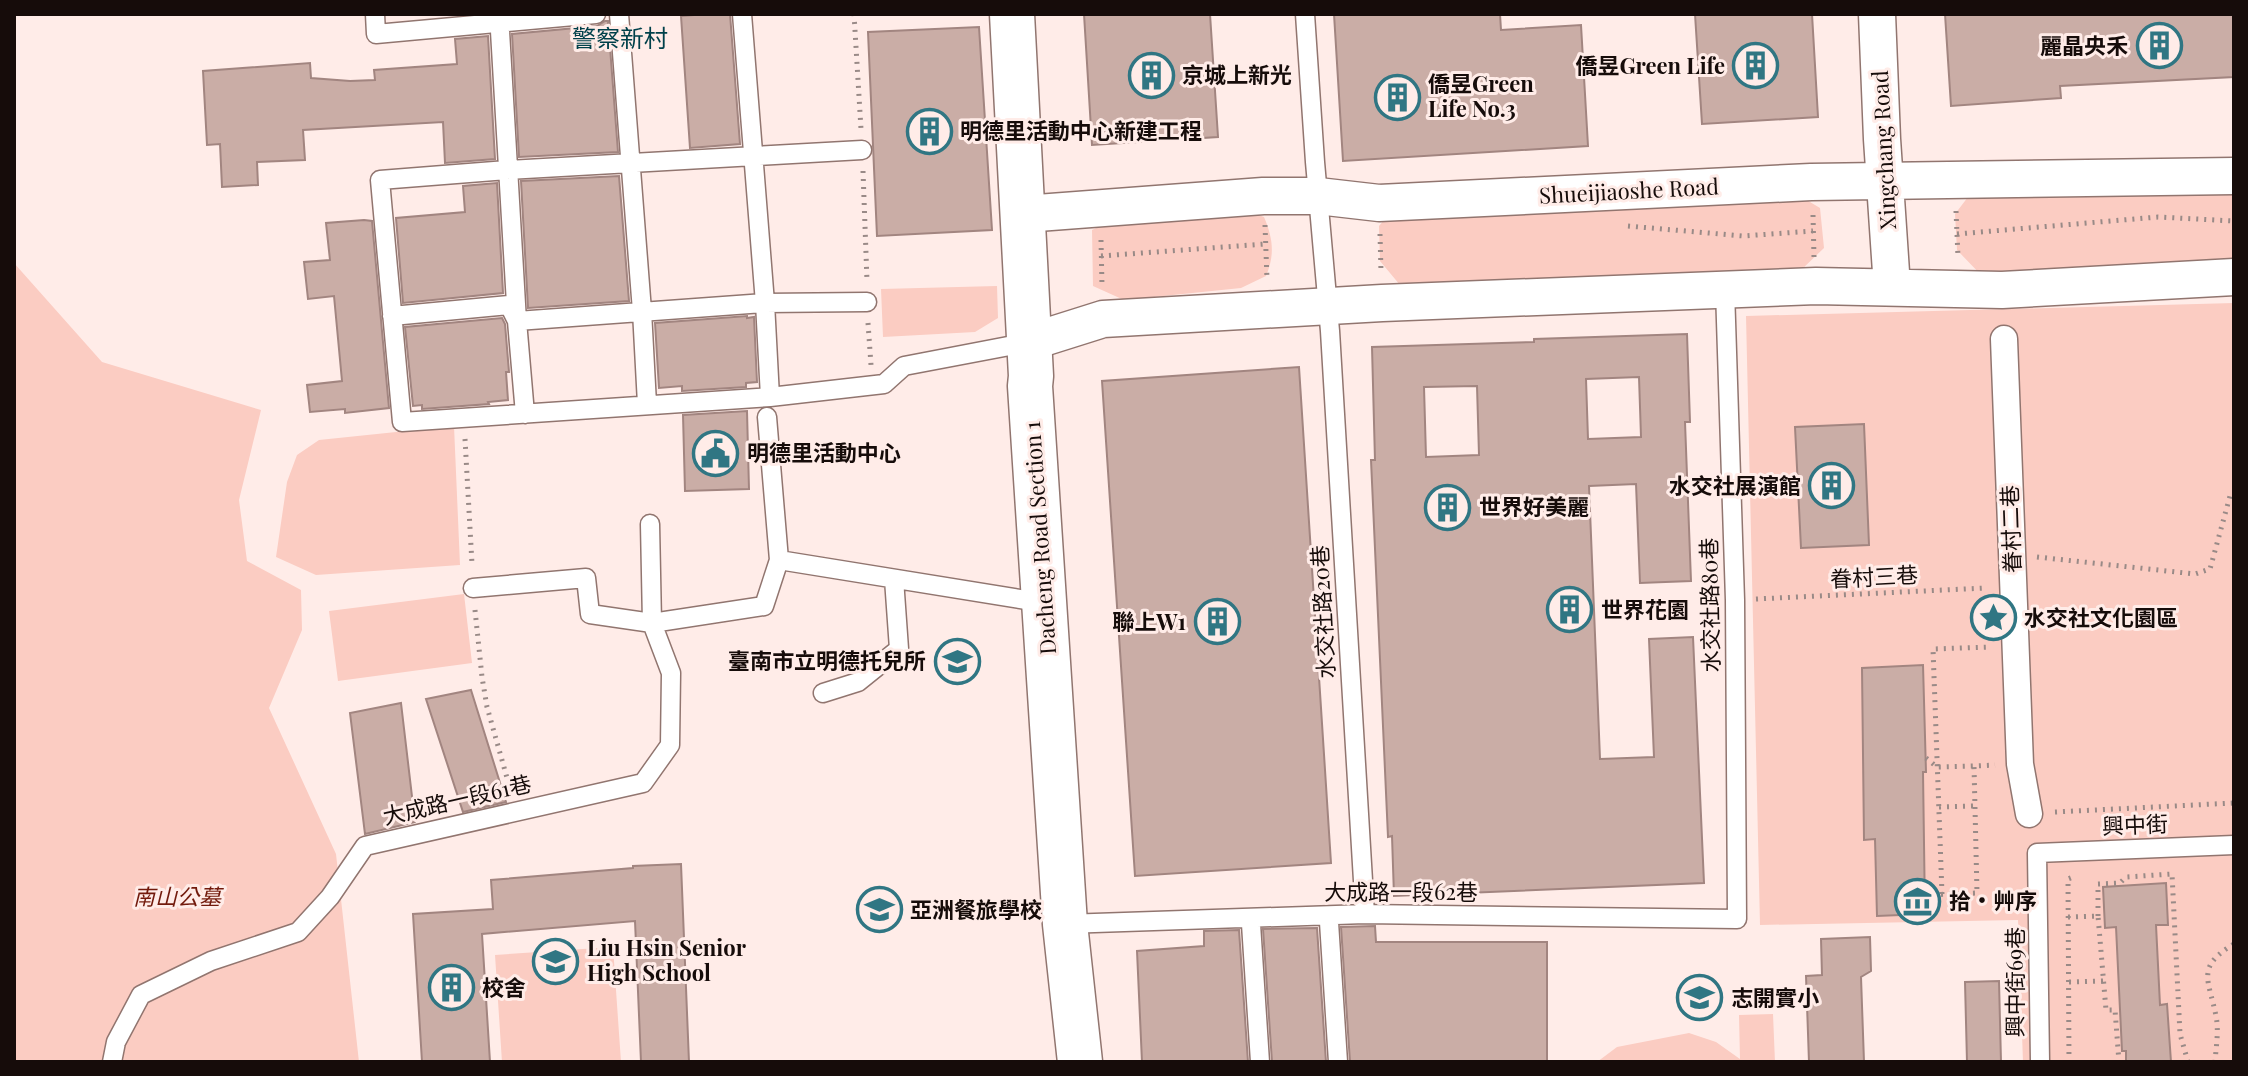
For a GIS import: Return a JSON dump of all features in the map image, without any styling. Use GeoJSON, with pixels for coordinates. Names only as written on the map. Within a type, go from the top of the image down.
{"type":"FeatureCollection","features":[{"type":"Feature","properties":{"kind":"street","name":"Dacheng Road Section 1"},"geometry":{"type":"LineString","coordinates":[[1012,14],[1030,386],[1065,924],[1080,1062]]}},
{"type":"Feature","properties":{"kind":"street","name":"Xingchang Road"},"geometry":{"type":"LineString","coordinates":[[1877,14],[1892,287]]}},
{"type":"Feature","properties":{"kind":"street","name":"Shueijiaoshe Road"},"geometry":{"type":"LineString","coordinates":[[1024,214],[1263,196],[1318,196],[1379,203],[1811,182],[2234,176]]}},
{"type":"Feature","properties":{"kind":"street"},"geometry":{"type":"LineString","coordinates":[[1030,342],[1103,319],[1382,303],[1816,286],[2002,290],[2234,277]]}},
{"type":"Feature","properties":{"kind":"street","name":"眷村二巷"},"geometry":{"type":"LineString","coordinates":[[2004,339],[2020,764],[2029,814]]}},
{"type":"Feature","properties":{"kind":"lane"},"geometry":{"type":"LineString","coordinates":[[375,14],[376,34],[499,19],[596,14]]}},
{"type":"Feature","properties":{"kind":"lane"},"geometry":{"type":"LineString","coordinates":[[619,14],[647,404]]}},
{"type":"Feature","properties":{"kind":"lane"},"geometry":{"type":"LineString","coordinates":[[742,14],[770,397]]}},
{"type":"Feature","properties":{"kind":"lane","name":"水交社路20巷"},"geometry":{"type":"LineString","coordinates":[[1305,14],[1327,307],[1365,914]]}},
{"type":"Feature","properties":{"kind":"lane"},"geometry":{"type":"LineString","coordinates":[[499,19],[525,414]]}},
{"type":"Feature","properties":{"kind":"lane"},"geometry":{"type":"LineString","coordinates":[[862,150],[380,180],[402,422],[770,397],[884,384],[904,366],[1030,342]]}},
{"type":"Feature","properties":{"kind":"lane","name":"水交社路80巷"},"geometry":{"type":"LineString","coordinates":[[1725,290],[1735,600],[1737,919]]}},
{"type":"Feature","properties":{"kind":"lane"},"geometry":{"type":"LineString","coordinates":[[517,321],[765,303],[867,302]]}},
{"type":"Feature","properties":{"kind":"lane"},"geometry":{"type":"LineString","coordinates":[[392,316],[509,305],[517,321]]}},
{"type":"Feature","properties":{"kind":"lane"},"geometry":{"type":"LineString","coordinates":[[473,588],[586,578],[590,614],[652,623],[764,606],[779,560],[767,417]]}},
{"type":"Feature","properties":{"kind":"lane","name":"大成路一段61巷"},"geometry":{"type":"LineString","coordinates":[[112,1062],[116,1042],[141,995],[211,961],[298,932],[330,897],[365,846],[643,783],[670,745],[671,673],[652,623],[650,524]]}},
{"type":"Feature","properties":{"kind":"lane"},"geometry":{"type":"LineString","coordinates":[[779,560],[1045,603]]}},
{"type":"Feature","properties":{"kind":"lane"},"geometry":{"type":"LineString","coordinates":[[823,693],[858,682],[899,649],[894,579]]}},
{"type":"Feature","properties":{"kind":"lane","name":"興中街"},"geometry":{"type":"LineString","coordinates":[[2037,853],[2234,845]]}},
{"type":"Feature","properties":{"kind":"lane","name":"興中街69巷"},"geometry":{"type":"LineString","coordinates":[[2037,853],[2040,1062]]}},
{"type":"Feature","properties":{"kind":"lane","name":"大成路一段62巷"},"geometry":{"type":"LineString","coordinates":[[1065,924],[1365,914],[1737,919]]}},
{"type":"Feature","properties":{"kind":"lane"},"geometry":{"type":"LineString","coordinates":[[1329,922],[1338,1062]]}},
{"type":"Feature","properties":{"kind":"lane"},"geometry":{"type":"LineString","coordinates":[[1251,924],[1260,1062]]}},
{"type":"Feature","properties":{"kind":"path"},"geometry":{"type":"LineString","coordinates":[[854,14],[872,385]]}},
{"type":"Feature","properties":{"kind":"path"},"geometry":{"type":"LineString","coordinates":[[1955,181],[1959,288]]}},
{"type":"Feature","properties":{"kind":"path"},"geometry":{"type":"LineString","coordinates":[[1811,182],[1816,286]]}},
{"type":"Feature","properties":{"kind":"path"},"geometry":{"type":"LineString","coordinates":[[1263,196],[1268,310]]}},
{"type":"Feature","properties":{"kind":"path"},"geometry":{"type":"LineString","coordinates":[[1379,203],[1382,303]]}},
{"type":"Feature","properties":{"kind":"path"},"geometry":{"type":"LineString","coordinates":[[1099,207],[1103,319]]}},
{"type":"Feature","properties":{"kind":"path"},"geometry":{"type":"LineString","coordinates":[[1957,234],[2158,217],[2234,221]]}},
{"type":"Feature","properties":{"kind":"path"},"geometry":{"type":"LineString","coordinates":[[1617,225],[1743,236],[1813,231]]}},
{"type":"Feature","properties":{"kind":"path"},"geometry":{"type":"LineString","coordinates":[[1101,256],[1265,244]]}},
{"type":"Feature","properties":{"kind":"path"},"geometry":{"type":"LineString","coordinates":[[464,418],[473,588],[482,677],[487,707],[516,811]]}},
{"type":"Feature","properties":{"kind":"path"},"geometry":{"type":"LineString","coordinates":[[2012,552],[2195,574],[2210,569],[2230,496],[2234,494]]}},
{"type":"Feature","properties":{"kind":"path","name":"眷村三巷"},"geometry":{"type":"LineString","coordinates":[[1735,600],[2014,586]]}},
{"type":"Feature","properties":{"kind":"path"},"geometry":{"type":"LineString","coordinates":[[1942,894],[1933,649],[2016,646]]}},
{"type":"Feature","properties":{"kind":"path"},"geometry":{"type":"LineString","coordinates":[[1926,758],[1937,767],[2020,764]]}},
{"type":"Feature","properties":{"kind":"path"},"geometry":{"type":"LineString","coordinates":[[1925,895],[1977,893],[1974,766]]}},
{"type":"Feature","properties":{"kind":"path"},"geometry":{"type":"LineString","coordinates":[[2029,814],[2234,803]]}},
{"type":"Feature","properties":{"kind":"path"},"geometry":{"type":"LineString","coordinates":[[1939,807],[1974,806]]}},
{"type":"Feature","properties":{"kind":"path"},"geometry":{"type":"LineString","coordinates":[[2119,1062],[2115,1010],[2106,1010],[2098,884],[2120,883],[2126,877],[2172,874],[2180,1034],[2188,1062]]}},
{"type":"Feature","properties":{"kind":"path"},"geometry":{"type":"LineString","coordinates":[[2068,879],[2069,1062]]}},
{"type":"Feature","properties":{"kind":"path"},"geometry":{"type":"LineString","coordinates":[[2068,917],[2098,916]]}},
{"type":"Feature","properties":{"kind":"path"},"geometry":{"type":"LineString","coordinates":[[2215,1062],[2218,1036],[2207,985],[2208,970],[2218,953],[2234,944]]}},
{"type":"Feature","properties":{"kind":"path"},"geometry":{"type":"LineString","coordinates":[[2069,982],[2104,981]]}},
{"type":"Feature","properties":{"kind":"green space"},"geometry":{"type":"Polygon","coordinates":[[[2234,194],[2234,264],[1984,278],[1957,250],[1955,214],[1968,197],[2234,194]]]}},
{"type":"Feature","properties":{"kind":"green space"},"geometry":{"type":"Polygon","coordinates":[[[1800,196],[1820,208],[1824,248],[1800,271],[1405,291],[1380,261],[1379,226],[1396,206],[1800,196]]]}},
{"type":"Feature","properties":{"kind":"green space"},"geometry":{"type":"Polygon","coordinates":[[[1245,210],[1264,217],[1267,225],[1272,254],[1266,276],[1241,288],[1124,300],[1093,286],[1092,230],[1117,218],[1245,210]]]}},
{"type":"Feature","properties":{"kind":"green space","name":"南山公墓"},"geometry":{"type":"Polygon","coordinates":[[[14,263],[102,362],[261,410],[239,500],[247,561],[301,590],[302,630],[269,708],[336,854],[359,1062],[14,1062],[14,263]]]}},
{"type":"Feature","properties":{"kind":"green space"},"geometry":{"type":"Polygon","coordinates":[[[997,286],[998,318],[975,332],[883,337],[881,289],[997,286]]]}},
{"type":"Feature","properties":{"kind":"green space","name":"水交社文化園區"},"geometry":{"type":"Polygon","coordinates":[[[2234,303],[2234,1062],[2023,1062],[2018,920],[1760,925],[1746,316],[2234,303]]]}},
{"type":"Feature","properties":{"kind":"green space"},"geometry":{"type":"Polygon","coordinates":[[[454,426],[460,565],[316,575],[276,557],[287,482],[297,455],[319,440],[454,426]]]}},
{"type":"Feature","properties":{"kind":"green space"},"geometry":{"type":"Polygon","coordinates":[[[464,594],[472,663],[338,681],[329,611],[464,594]]]}},
{"type":"Feature","properties":{"kind":"green space"},"geometry":{"type":"Polygon","coordinates":[[[613,947],[621,1062],[502,1062],[495,955],[613,947]]]}},
{"type":"Feature","properties":{"kind":"green space"},"geometry":{"type":"Polygon","coordinates":[[[1773,1014],[1775,1062],[1597,1062],[1617,1047],[1689,1033],[1716,1042],[1740,1059],[1739,1015],[1773,1014]]]}},
{"type":"Feature","properties":{"kind":"building"},"geometry":{"type":"Polygon","coordinates":[[[730,14],[740,144],[690,148],[681,16],[730,14]]]}},
{"type":"Feature","properties":{"kind":"building","name":"京城上新光"},"geometry":{"type":"Polygon","coordinates":[[[1084,14],[1210,14],[1218,137],[1092,145],[1084,14]]]}},
{"type":"Feature","properties":{"kind":"building"},"geometry":{"type":"Polygon","coordinates":[[[1334,14],[1500,14],[1501,30],[1581,25],[1588,146],[1343,161],[1334,14]]]}},
{"type":"Feature","properties":{"kind":"building","name":"僑昱Green Life"},"geometry":{"type":"Polygon","coordinates":[[[1695,14],[1812,14],[1818,117],[1702,124],[1695,14]]]}},
{"type":"Feature","properties":{"kind":"building"},"geometry":{"type":"Polygon","coordinates":[[[1945,14],[2234,14],[2234,77],[2060,86],[2061,98],[1951,106],[1945,14]]]}},
{"type":"Feature","properties":{"kind":"building"},"geometry":{"type":"Polygon","coordinates":[[[608,21],[618,152],[519,157],[512,34],[597,26],[608,21]]]}},
{"type":"Feature","properties":{"kind":"building","name":"明德里活動中心新建工程"},"geometry":{"type":"Polygon","coordinates":[[[979,27],[992,230],[877,236],[868,32],[979,27]]]}},
{"type":"Feature","properties":{"kind":"building"},"geometry":{"type":"Polygon","coordinates":[[[488,36],[495,159],[445,163],[443,122],[303,130],[305,160],[257,162],[258,185],[222,187],[220,144],[207,145],[203,71],[310,63],[311,78],[375,80],[374,70],[457,64],[455,39],[488,36]]]}},
{"type":"Feature","properties":{"kind":"building"},"geometry":{"type":"Polygon","coordinates":[[[619,176],[629,301],[528,308],[521,181],[619,176]]]}},
{"type":"Feature","properties":{"kind":"building"},"geometry":{"type":"Polygon","coordinates":[[[497,183],[503,293],[403,303],[396,218],[465,212],[463,186],[497,183]]]}},
{"type":"Feature","properties":{"kind":"building"},"geometry":{"type":"Polygon","coordinates":[[[372,221],[389,408],[345,413],[345,409],[310,412],[307,385],[342,381],[334,296],[308,299],[304,262],[330,260],[326,223],[372,221]]]}},
{"type":"Feature","properties":{"kind":"building"},"geometry":{"type":"Polygon","coordinates":[[[754,317],[757,382],[746,383],[746,387],[682,391],[682,386],[659,388],[655,323],[754,317]]]}},
{"type":"Feature","properties":{"kind":"building"},"geometry":{"type":"Polygon","coordinates":[[[502,318],[509,372],[506,372],[508,400],[422,409],[422,405],[413,406],[405,327],[502,318]]]}},
{"type":"Feature","properties":{"kind":"building"},"geometry":{"type":"Polygon","coordinates":[[[1687,334],[1690,422],[1685,422],[1691,581],[1640,583],[1636,484],[1589,486],[1600,759],[1654,757],[1649,639],[1693,637],[1704,883],[1394,896],[1392,836],[1388,837],[1371,460],[1375,460],[1372,347],[1534,342],[1534,339],[1687,334]],[[1639,377],[1586,379],[1588,439],[1641,437],[1639,377]],[[1477,386],[1424,387],[1426,457],[1479,455],[1477,386]]]}},
{"type":"Feature","properties":{"kind":"building","name":"聯上W1"},"geometry":{"type":"Polygon","coordinates":[[[1299,367],[1331,863],[1135,876],[1102,381],[1299,367]]]}},
{"type":"Feature","properties":{"kind":"building","name":"明德里活動中心"},"geometry":{"type":"Polygon","coordinates":[[[747,411],[749,489],[685,491],[683,415],[747,411]]]}},
{"type":"Feature","properties":{"kind":"building","name":"水交社展演館"},"geometry":{"type":"Polygon","coordinates":[[[1864,424],[1869,545],[1801,548],[1795,427],[1864,424]]]}},
{"type":"Feature","properties":{"kind":"building"},"geometry":{"type":"Polygon","coordinates":[[[1923,665],[1925,914],[1877,916],[1875,839],[1864,840],[1862,668],[1923,665]]]}},
{"type":"Feature","properties":{"kind":"building"},"geometry":{"type":"Polygon","coordinates":[[[471,690],[506,802],[463,812],[426,699],[471,690]]]}},
{"type":"Feature","properties":{"kind":"building"},"geometry":{"type":"Polygon","coordinates":[[[401,703],[415,822],[365,834],[350,713],[401,703]]]}},
{"type":"Feature","properties":{"kind":"building"},"geometry":{"type":"Polygon","coordinates":[[[681,864],[689,1062],[641,1062],[635,921],[482,934],[490,1062],[422,1062],[413,914],[493,909],[491,880],[681,864]]]}},
{"type":"Feature","properties":{"kind":"building"},"geometry":{"type":"Polygon","coordinates":[[[2166,883],[2168,925],[2156,925],[2160,1005],[2167,1004],[2171,1062],[2126,1062],[2126,1051],[2122,1051],[2116,927],[2105,928],[2103,887],[2166,883]]]}},
{"type":"Feature","properties":{"kind":"building"},"geometry":{"type":"Polygon","coordinates":[[[1375,926],[1376,942],[1547,942],[1547,1062],[1350,1062],[1341,927],[1375,926]]]}},
{"type":"Feature","properties":{"kind":"building"},"geometry":{"type":"Polygon","coordinates":[[[1317,928],[1326,1062],[1272,1062],[1263,929],[1317,928]]]}},
{"type":"Feature","properties":{"kind":"building"},"geometry":{"type":"Polygon","coordinates":[[[1239,930],[1248,1062],[1142,1062],[1137,951],[1204,946],[1204,931],[1239,930]]]}},
{"type":"Feature","properties":{"kind":"building"},"geometry":{"type":"Polygon","coordinates":[[[1870,937],[1871,971],[1861,977],[1864,1062],[1809,1062],[1806,976],[1822,975],[1821,939],[1870,937]]]}},
{"type":"Feature","properties":{"kind":"building"},"geometry":{"type":"Polygon","coordinates":[[[1999,981],[2001,1062],[1967,1062],[1965,982],[1999,981]]]}},
{"type":"Feature","properties":{"kind":"place","name":"麗晶央禾"},"geometry":{"type":"Point","coordinates":[2159,46]}},
{"type":"Feature","properties":{"kind":"place","name":"僑昱Green Life"},"geometry":{"type":"Point","coordinates":[1756,66]}},
{"type":"Feature","properties":{"kind":"place","name":"京城上新光"},"geometry":{"type":"Point","coordinates":[1151,75]}},
{"type":"Feature","properties":{"kind":"place","name":"僑昱Green Life No.3"},"geometry":{"type":"Point","coordinates":[1397,97]}},
{"type":"Feature","properties":{"kind":"place","name":"明德里活動中心新建工程"},"geometry":{"type":"Point","coordinates":[929,131]}},
{"type":"Feature","properties":{"kind":"place","name":"明德里活動中心"},"geometry":{"type":"Point","coordinates":[716,453]}},
{"type":"Feature","properties":{"kind":"place","name":"水交社展演館"},"geometry":{"type":"Point","coordinates":[1832,486]}},
{"type":"Feature","properties":{"kind":"place","name":"世界好美麗"},"geometry":{"type":"Point","coordinates":[1448,507]}},
{"type":"Feature","properties":{"kind":"place","name":"世界花園"},"geometry":{"type":"Point","coordinates":[1570,610]}},
{"type":"Feature","properties":{"kind":"place","name":"水交社文化園區"},"geometry":{"type":"Point","coordinates":[1993,618]}},
{"type":"Feature","properties":{"kind":"place","name":"聯上W1"},"geometry":{"type":"Point","coordinates":[1217,622]}},
{"type":"Feature","properties":{"kind":"place","name":"臺南市立明德托兒所"},"geometry":{"type":"Point","coordinates":[957,661]}},
{"type":"Feature","properties":{"kind":"place","name":"拾・艸序"},"geometry":{"type":"Point","coordinates":[1918,901]}},
{"type":"Feature","properties":{"kind":"place","name":"亞洲餐旅學校"},"geometry":{"type":"Point","coordinates":[879,910]}},
{"type":"Feature","properties":{"kind":"place","name":"Liu Hsin Senior High School"},"geometry":{"type":"Point","coordinates":[556,961]}},
{"type":"Feature","properties":{"kind":"place","name":"校舍"},"geometry":{"type":"Point","coordinates":[451,988]}},
{"type":"Feature","properties":{"kind":"place","name":"志開實小"},"geometry":{"type":"Point","coordinates":[1700,998]}},
{"type":"Feature","properties":{"kind":"district","name":"警察新村"},"geometry":{"type":"Point","coordinates":[620,39]}}]}
